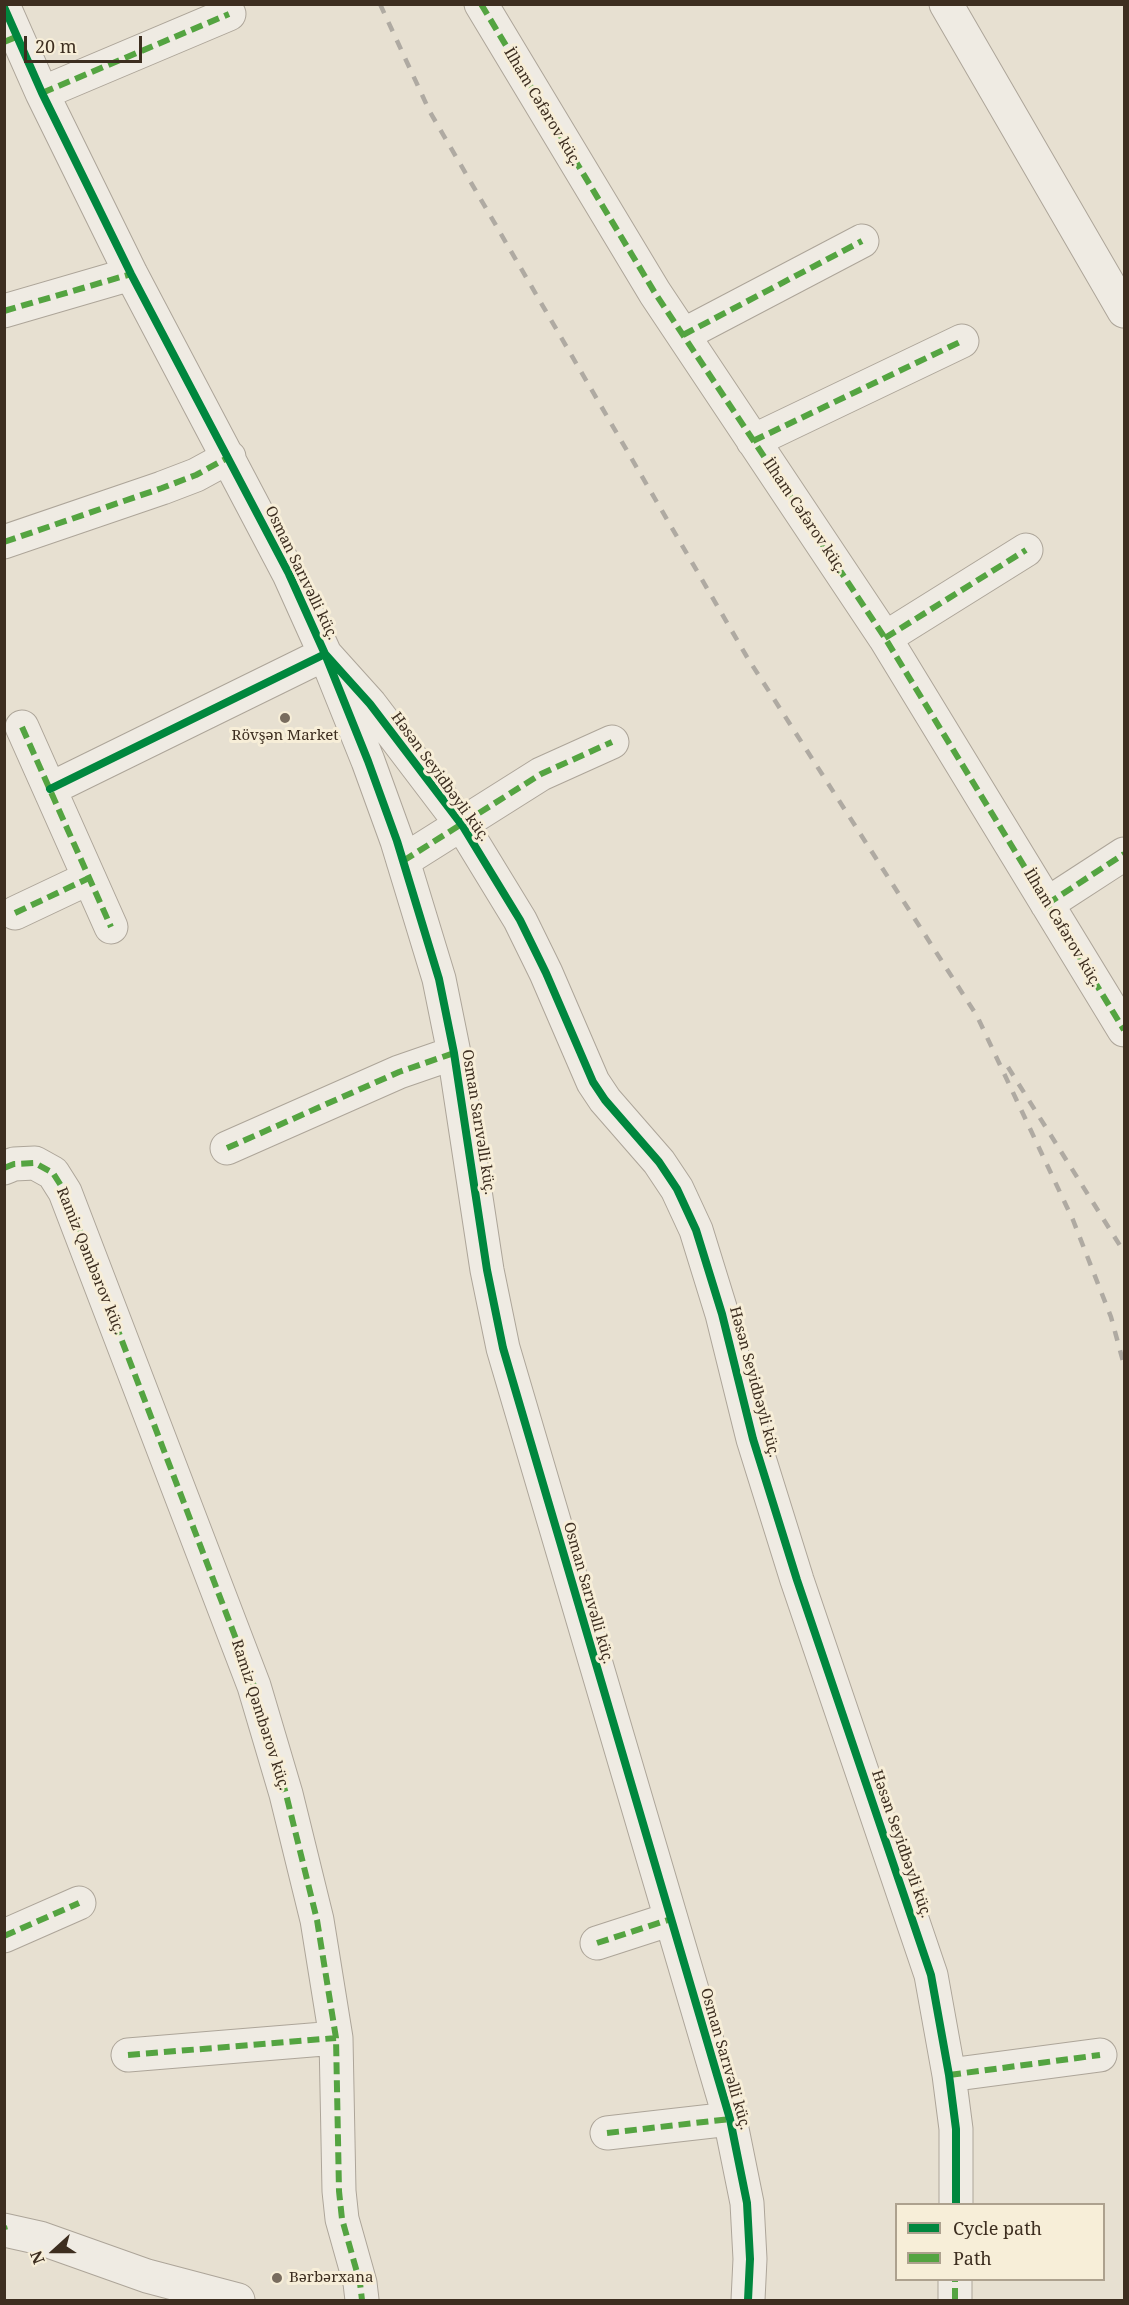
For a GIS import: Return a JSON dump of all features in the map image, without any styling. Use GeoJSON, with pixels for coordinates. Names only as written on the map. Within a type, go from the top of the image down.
{"type":"FeatureCollection","features":[{"type":"Feature","properties":{"kind":"street","name":"İlham Cəfərov küç."},"geometry":{"type":"LineString","coordinates":[[481,4],[655,293],[885,638],[1125,1030]]}},
{"type":"Feature","properties":{"kind":"street"},"geometry":{"type":"LineString","coordinates":[[946,4],[1125,311]]}},
{"type":"Feature","properties":{"kind":"street","name":"Osman Sarıvəlli küç."},"geometry":{"type":"LineString","coordinates":[[4,7],[10,39],[42,93],[130,274],[289,574],[325,654],[368,761],[403,861],[439,979],[454,1053],[487,1270],[503,1348],[730,2120],[747,2203],[750,2259],[748,2301]]}},
{"type":"Feature","properties":{"kind":"street"},"geometry":{"type":"LineString","coordinates":[[42,93],[229,14]]}},
{"type":"Feature","properties":{"kind":"street"},"geometry":{"type":"LineString","coordinates":[[683,335],[862,241]]}},
{"type":"Feature","properties":{"kind":"street"},"geometry":{"type":"LineString","coordinates":[[4,311],[130,274]]}},
{"type":"Feature","properties":{"kind":"street"},"geometry":{"type":"LineString","coordinates":[[753,441],[962,341]]}},
{"type":"Feature","properties":{"kind":"street"},"geometry":{"type":"LineString","coordinates":[[4,542],[162,488],[196,475],[229,458]]}},
{"type":"Feature","properties":{"kind":"street"},"geometry":{"type":"LineString","coordinates":[[885,638],[1026,550]]}},
{"type":"Feature","properties":{"kind":"street"},"geometry":{"type":"LineString","coordinates":[[50,789],[325,654]]}},
{"type":"Feature","properties":{"kind":"street","name":"Həsən Seyidbəyli küç."},"geometry":{"type":"LineString","coordinates":[[325,654],[370,704],[462,825],[520,920],[546,973],[593,1082],[605,1100],[659,1162],[677,1189],[696,1230],[722,1314],[753,1440],[797,1580],[931,1975],[956,2129],[956,2203]]}},
{"type":"Feature","properties":{"kind":"street"},"geometry":{"type":"LineString","coordinates":[[22,727],[111,927]]}},
{"type":"Feature","properties":{"kind":"street"},"geometry":{"type":"LineString","coordinates":[[403,861],[541,774],[612,742]]}},
{"type":"Feature","properties":{"kind":"street"},"geometry":{"type":"LineString","coordinates":[[1047,904],[1125,854]]}},
{"type":"Feature","properties":{"kind":"street"},"geometry":{"type":"LineString","coordinates":[[15,913],[89,878]]}},
{"type":"Feature","properties":{"kind":"street"},"geometry":{"type":"LineString","coordinates":[[227,1148],[399,1072],[454,1053]]}},
{"type":"Feature","properties":{"kind":"street","name":"Ramiz Qəmbərov küç."},"geometry":{"type":"LineString","coordinates":[[4,1168],[14,1164],[35,1163],[53,1173],[65,1192],[254,1686],[286,1794],[317,1920],[336,2038],[342,2219],[360,2283],[362,2301]]}},
{"type":"Feature","properties":{"kind":"street"},"geometry":{"type":"LineString","coordinates":[[4,1936],[79,1903]]}},
{"type":"Feature","properties":{"kind":"street"},"geometry":{"type":"LineString","coordinates":[[597,1943],[671,1919]]}},
{"type":"Feature","properties":{"kind":"street"},"geometry":{"type":"LineString","coordinates":[[129,2055],[336,2038]]}},
{"type":"Feature","properties":{"kind":"street"},"geometry":{"type":"LineString","coordinates":[[949,2075],[1100,2055]]}},
{"type":"Feature","properties":{"kind":"street"},"geometry":{"type":"LineString","coordinates":[[607,2133],[730,2120]]}},
{"type":"Feature","properties":{"kind":"street"},"geometry":{"type":"LineString","coordinates":[[5,2229],[40,2238],[147,2276],[238,2301]]}},
{"type":"Feature","properties":{"kind":"street"},"geometry":{"type":"LineString","coordinates":[[955,2281],[955,2301]]}},
{"type":"Feature","properties":{"kind":"railway"},"geometry":{"type":"LineString","coordinates":[[380,4],[430,112],[747,657],[977,1016],[1073,1220],[1111,1317],[1124,1365]]}},
{"type":"Feature","properties":{"kind":"railway"},"geometry":{"type":"LineString","coordinates":[[1008,1067],[1124,1252]]}},
{"type":"Feature","properties":{"kind":"marked path"},"geometry":{"type":"LineString","coordinates":[[481,4],[655,293],[885,638],[1124,1030]]}},
{"type":"Feature","properties":{"kind":"marked path"},"geometry":{"type":"LineString","coordinates":[[42,93],[229,14]]}},
{"type":"Feature","properties":{"kind":"marked path"},"geometry":{"type":"LineString","coordinates":[[4,42],[16,37]]}},
{"type":"Feature","properties":{"kind":"marked path"},"geometry":{"type":"LineString","coordinates":[[683,335],[862,241]]}},
{"type":"Feature","properties":{"kind":"marked path"},"geometry":{"type":"LineString","coordinates":[[4,311],[131,274]]}},
{"type":"Feature","properties":{"kind":"marked path"},"geometry":{"type":"LineString","coordinates":[[753,441],[962,341]]}},
{"type":"Feature","properties":{"kind":"marked path"},"geometry":{"type":"LineString","coordinates":[[4,542],[162,488],[196,475],[229,457]]}},
{"type":"Feature","properties":{"kind":"marked path"},"geometry":{"type":"LineString","coordinates":[[885,638],[1026,550]]}},
{"type":"Feature","properties":{"kind":"marked path"},"geometry":{"type":"LineString","coordinates":[[22,727],[111,927]]}},
{"type":"Feature","properties":{"kind":"marked path"},"geometry":{"type":"LineString","coordinates":[[403,861],[541,774],[612,742]]}},
{"type":"Feature","properties":{"kind":"marked path"},"geometry":{"type":"LineString","coordinates":[[1047,904],[1124,854]]}},
{"type":"Feature","properties":{"kind":"marked path"},"geometry":{"type":"LineString","coordinates":[[15,913],[89,878]]}},
{"type":"Feature","properties":{"kind":"marked path"},"geometry":{"type":"LineString","coordinates":[[227,1148],[399,1072],[454,1053]]}},
{"type":"Feature","properties":{"kind":"marked path"},"geometry":{"type":"LineString","coordinates":[[4,1168],[14,1164],[35,1163],[53,1173],[65,1192],[254,1686],[286,1794],[317,1920],[336,2038],[339,2191],[342,2219],[360,2283],[362,2300]]}},
{"type":"Feature","properties":{"kind":"marked path"},"geometry":{"type":"LineString","coordinates":[[4,1936],[79,1903]]}},
{"type":"Feature","properties":{"kind":"marked path"},"geometry":{"type":"LineString","coordinates":[[597,1943],[671,1919]]}},
{"type":"Feature","properties":{"kind":"marked path"},"geometry":{"type":"LineString","coordinates":[[128,2055],[336,2038]]}},
{"type":"Feature","properties":{"kind":"marked path"},"geometry":{"type":"LineString","coordinates":[[949,2075],[1100,2055]]}},
{"type":"Feature","properties":{"kind":"marked path"},"geometry":{"type":"LineString","coordinates":[[607,2133],[730,2119]]}},
{"type":"Feature","properties":{"kind":"marked path"},"geometry":{"type":"LineString","coordinates":[[4,2226],[5,2230]]}},
{"type":"Feature","properties":{"kind":"marked path"},"geometry":{"type":"LineString","coordinates":[[955,2281],[955,2300]]}},
{"type":"Feature","properties":{"kind":"cycle path"},"geometry":{"type":"LineString","coordinates":[[4,7],[42,93],[131,274],[289,574],[325,654],[397,841],[439,979],[454,1053],[487,1270],[503,1348],[730,2119],[747,2203],[750,2259],[748,2300]]}},
{"type":"Feature","properties":{"kind":"cycle path"},"geometry":{"type":"LineString","coordinates":[[50,789],[325,654],[370,704],[462,825],[520,920],[546,973],[593,1082],[605,1100],[659,1162],[677,1189],[696,1230],[722,1314],[753,1439],[797,1580],[931,1975],[956,2129],[956,2203]]}},
{"type":"Feature","properties":{"kind":"place","name":"Rövşən Market"},"geometry":{"type":"Point","coordinates":[285,718]}},
{"type":"Feature","properties":{"kind":"place","name":"Bərbərxana"},"geometry":{"type":"Point","coordinates":[277,2278]}}]}
